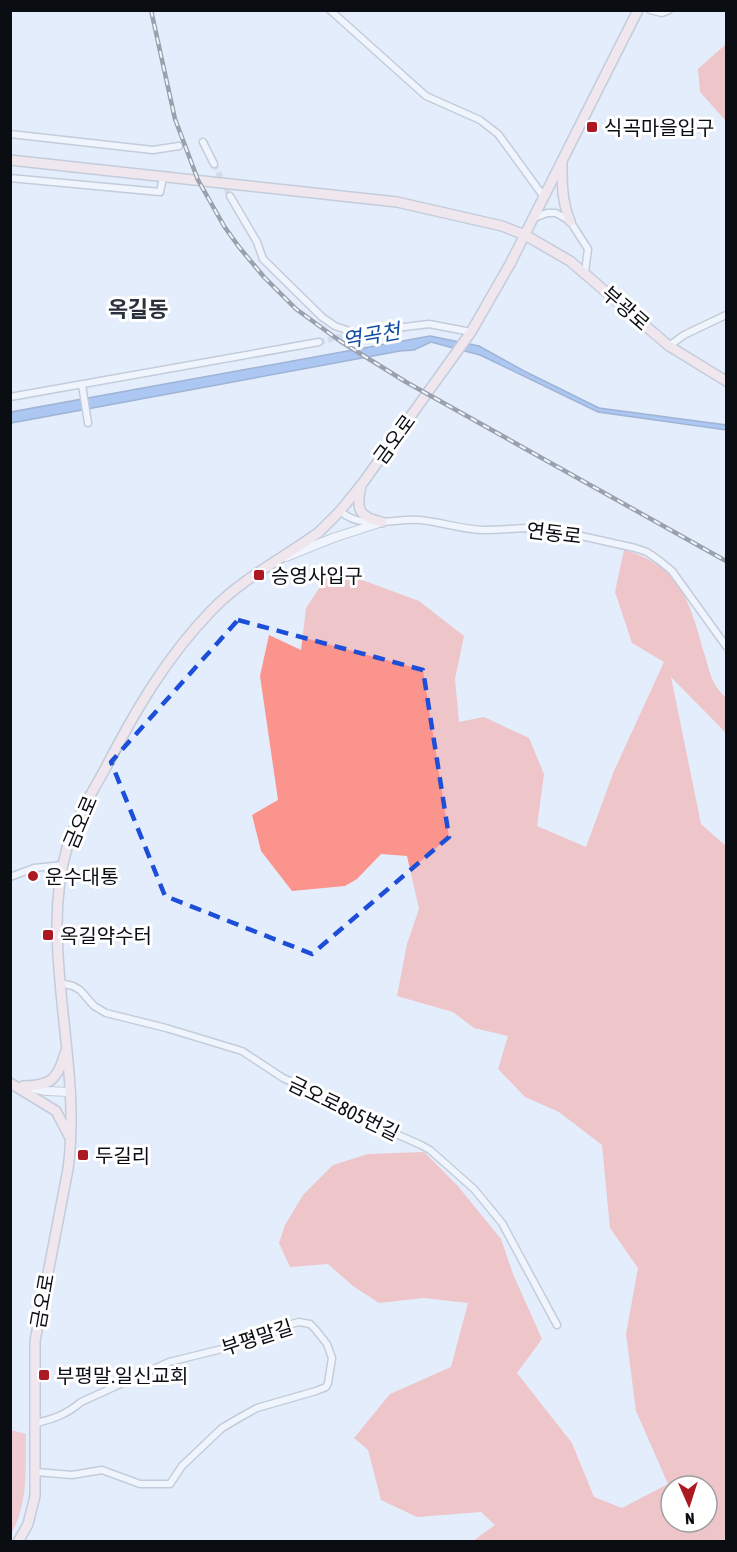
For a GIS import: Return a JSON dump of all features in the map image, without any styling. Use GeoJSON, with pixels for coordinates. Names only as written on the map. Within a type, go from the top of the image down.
{"type":"FeatureCollection","features":[{"type":"Feature","properties":{"kind":"main road"},"geometry":{"type":"LineString","coordinates":[[470,334],[525,235],[638,10]]}},
{"type":"Feature","properties":{"kind":"main road","name":"부광로"},"geometry":{"type":"LineString","coordinates":[[10,160],[397,202],[479,220],[525,235],[552,249],[585,272],[669,346],[726,381]]}},
{"type":"Feature","properties":{"kind":"main road"},"geometry":{"type":"LineString","coordinates":[[562,160],[562,190],[570,221]]}},
{"type":"Feature","properties":{"kind":"main road","name":"금오로"},"geometry":{"type":"LineString","coordinates":[[18,1542],[32,1510],[36,1472],[35,1341],[68,1169],[71,1141],[71,1092],[60,984],[57,922],[58,888],[69,842],[140,703],[178,648],[213,609],[236,589],[318,533],[340,511],[470,334]]}},
{"type":"Feature","properties":{"kind":"main road"},"geometry":{"type":"LineString","coordinates":[[362,484],[358,504],[360,510],[368,519],[382,522]]}},
{"type":"Feature","properties":{"kind":"main road"},"geometry":{"type":"LineString","coordinates":[[23,1086],[43,1085],[54,1078],[67,1048]]}},
{"type":"Feature","properties":{"kind":"main road"},"geometry":{"type":"LineString","coordinates":[[10,1082],[56,1111],[71,1141]]}},
{"type":"Feature","properties":{"kind":"street"},"geometry":{"type":"LineString","coordinates":[[330,10],[426,96],[450,105],[490,126],[544,197]]}},
{"type":"Feature","properties":{"kind":"street"},"geometry":{"type":"LineString","coordinates":[[650,10],[662,13],[669,10]]}},
{"type":"Feature","properties":{"kind":"street"},"geometry":{"type":"LineString","coordinates":[[10,134],[153,150],[179,147]]}},
{"type":"Feature","properties":{"kind":"street"},"geometry":{"type":"LineString","coordinates":[[203,142],[214,164]]}},
{"type":"Feature","properties":{"kind":"street"},"geometry":{"type":"LineString","coordinates":[[10,178],[160,192],[163,177]]}},
{"type":"Feature","properties":{"kind":"street"},"geometry":{"type":"LineString","coordinates":[[230,196],[257,242],[263,259],[322,317],[336,326],[355,333],[429,324],[470,334]]}},
{"type":"Feature","properties":{"kind":"street"},"geometry":{"type":"LineString","coordinates":[[533,219],[547,213],[556,213],[570,221],[588,249],[585,272]]}},
{"type":"Feature","properties":{"kind":"street"},"geometry":{"type":"LineString","coordinates":[[669,346],[684,335],[726,315]]}},
{"type":"Feature","properties":{"kind":"street"},"geometry":{"type":"LineString","coordinates":[[10,397],[319,342]]}},
{"type":"Feature","properties":{"kind":"street"},"geometry":{"type":"LineString","coordinates":[[82,385],[88,423]]}},
{"type":"Feature","properties":{"kind":"street","name":"연동로"},"geometry":{"type":"LineString","coordinates":[[340,511],[347,518],[357,521],[421,520],[483,530],[542,528],[647,552],[672,571],[726,646]]}},
{"type":"Feature","properties":{"kind":"street"},"geometry":{"type":"LineString","coordinates":[[276,561],[333,538],[382,522]]}},
{"type":"Feature","properties":{"kind":"street"},"geometry":{"type":"LineString","coordinates":[[10,877],[34,868],[63,865]]}},
{"type":"Feature","properties":{"kind":"street","name":"금오로805번길"},"geometry":{"type":"LineString","coordinates":[[60,984],[73,986],[80,990],[94,1006],[106,1013],[166,1028],[242,1052],[283,1078],[345,1105],[378,1126],[430,1150],[474,1189],[502,1223],[557,1325]]}},
{"type":"Feature","properties":{"kind":"street"},"geometry":{"type":"LineString","coordinates":[[10,1082],[46,1091],[71,1092]]}},
{"type":"Feature","properties":{"kind":"street","name":"부평말길"},"geometry":{"type":"LineString","coordinates":[[36,1423],[56,1419],[81,1402],[169,1362],[226,1348],[259,1333],[299,1322],[310,1324],[321,1335],[332,1358],[326,1387],[257,1408],[222,1428],[183,1466],[170,1484],[140,1484],[102,1470],[72,1475],[36,1472]]}},
{"type":"Feature","properties":{"kind":"highlighted area"},"geometry":{"type":"Polygon","coordinates":[[[238,620],[423,670],[449,837],[312,954],[165,896],[111,762],[238,620]]]}},
{"type":"Feature","properties":{"kind":"shaded area"},"geometry":{"type":"Polygon","coordinates":[[[726,44],[726,121],[700,92],[698,69],[726,44]]]}},
{"type":"Feature","properties":{"kind":"shaded area"},"geometry":{"type":"Polygon","coordinates":[[[624,550],[658,565],[680,588],[693,618],[712,677],[726,698],[726,733],[671,677],[701,824],[726,846],[726,1541],[473,1541],[495,1525],[481,1512],[417,1517],[381,1500],[368,1450],[354,1438],[390,1394],[451,1367],[468,1303],[424,1298],[379,1303],[353,1286],[328,1264],[290,1267],[279,1243],[285,1225],[303,1195],[333,1165],[368,1154],[424,1152],[457,1185],[501,1239],[513,1274],[542,1339],[517,1373],[572,1443],[594,1497],[622,1508],[659,1489],[659,1534],[719,1534],[719,1474],[664,1474],[636,1411],[626,1334],[638,1268],[610,1228],[602,1145],[559,1112],[525,1097],[498,1069],[508,1036],[474,1028],[453,1012],[397,996],[407,944],[419,909],[407,856],[381,854],[357,879],[345,886],[292,891],[261,851],[252,815],[278,800],[260,676],[269,635],[301,650],[306,608],[330,572],[354,577],[419,601],[464,636],[455,679],[459,722],[484,717],[529,738],[544,774],[537,826],[586,847],[614,771],[664,662],[632,643],[615,592],[624,550]]]}},
{"type":"Feature","properties":{"kind":"shaded area"},"geometry":{"type":"Polygon","coordinates":[[[11,1430],[26,1434],[26,1473],[21,1510],[11,1534],[11,1430]]]}},
{"type":"Feature","properties":{"kind":"water"},"geometry":{"type":"Polygon","coordinates":[[[430,336],[479,346],[599,408],[726,425],[726,430],[598,412],[480,355],[431,342],[414,350],[11,423],[11,412],[430,336]]]}},
{"type":"Feature","properties":{"kind":"tunnel"},"geometry":{"type":"LineString","coordinates":[[179,146],[188,144]]}},
{"type":"Feature","properties":{"kind":"tunnel"},"geometry":{"type":"LineString","coordinates":[[214,164],[230,196]]}},
{"type":"Feature","properties":{"kind":"tunnel"},"geometry":{"type":"LineString","coordinates":[[319,342],[355,333]]}},
{"type":"Feature","properties":{"kind":"railway"},"geometry":{"type":"LineString","coordinates":[[151,10],[175,119],[198,180],[224,226],[239,247],[264,277],[296,309],[340,341],[406,382],[726,561]]}},
{"type":"Feature","properties":{"kind":"place","name":"식곡마을입구"},"geometry":{"type":"Point","coordinates":[592,127]}},
{"type":"Feature","properties":{"kind":"place","name":"승영사입구"},"geometry":{"type":"Point","coordinates":[259,575]}},
{"type":"Feature","properties":{"kind":"place","name":"운수대통"},"geometry":{"type":"Point","coordinates":[33,876]}},
{"type":"Feature","properties":{"kind":"place","name":"옥길약수터"},"geometry":{"type":"Point","coordinates":[48,935]}},
{"type":"Feature","properties":{"kind":"place","name":"두길리"},"geometry":{"type":"Point","coordinates":[83,1155]}},
{"type":"Feature","properties":{"kind":"place","name":"부평말.일신교회"},"geometry":{"type":"Point","coordinates":[44,1375]}},
{"type":"Feature","properties":{"kind":"district","name":"옥길동"},"geometry":{"type":"Point","coordinates":[138,309]}},
{"type":"Feature","properties":{"kind":"water label","name":"역곡천"},"geometry":{"type":"Point","coordinates":[371,335]}}]}
